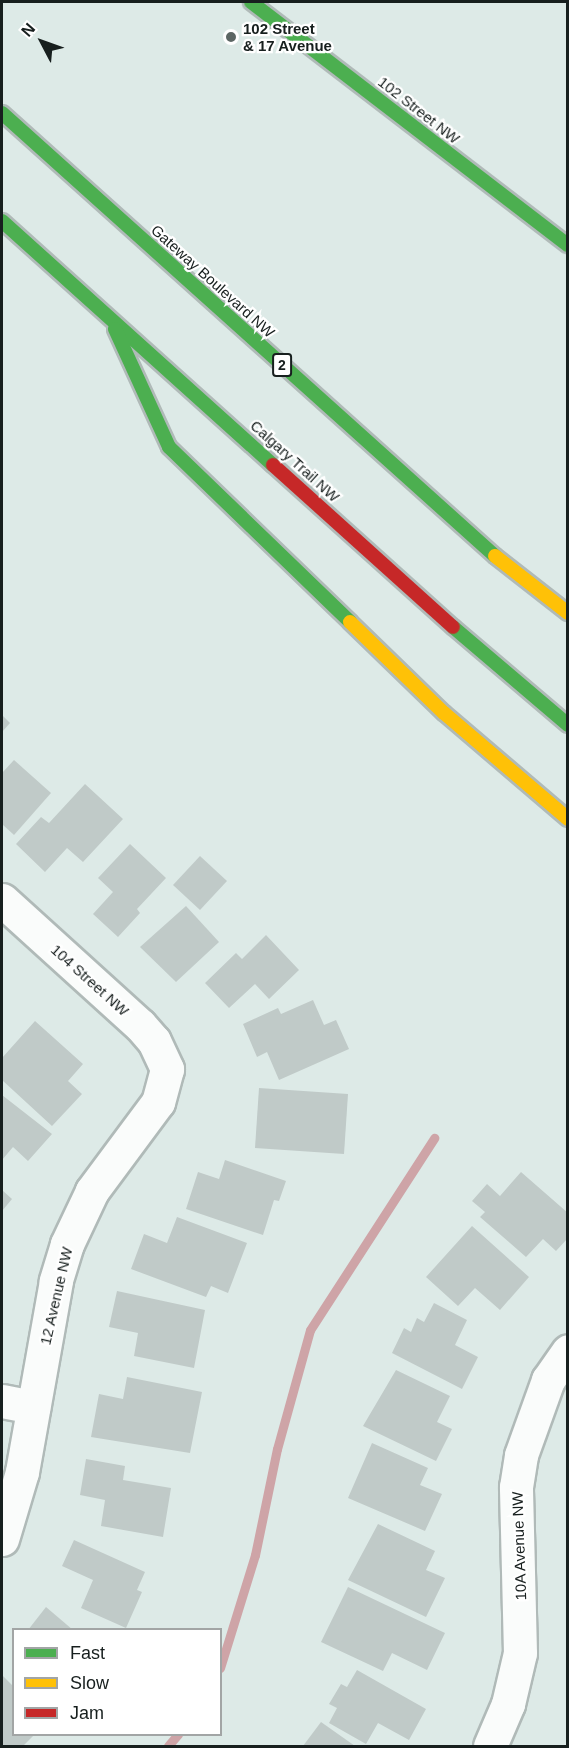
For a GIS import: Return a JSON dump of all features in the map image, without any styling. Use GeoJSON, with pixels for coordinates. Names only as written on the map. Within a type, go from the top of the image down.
{"type":"FeatureCollection","features":[{"type":"Feature","properties":{"kind":"main road","name":"102 Street NW"},"geometry":{"type":"LineString","coordinates":[[251,2],[567,244]]}},
{"type":"Feature","properties":{"kind":"main road","name":"Gateway Boulevard NW"},"geometry":{"type":"LineString","coordinates":[[2,113],[486,549],[567,613]]}},
{"type":"Feature","properties":{"kind":"main road","name":"Calgary Trail NW"},"geometry":{"type":"LineString","coordinates":[[2,220],[517,685],[567,725]]}},
{"type":"Feature","properties":{"kind":"main road"},"geometry":{"type":"LineString","coordinates":[[110,316],[169,447],[444,713],[567,819]]}},
{"type":"Feature","properties":{"kind":"street","name":"104 Street NW"},"geometry":{"type":"LineString","coordinates":[[2,900],[140,1025],[154,1041],[167,1069]]}},
{"type":"Feature","properties":{"kind":"street","name":"12 Avenue NW"},"geometry":{"type":"LineString","coordinates":[[2,1539],[22,1472],[67,1244],[92,1191],[158,1102],[167,1069]]}},
{"type":"Feature","properties":{"kind":"street","name":"10A Avenue NW"},"geometry":{"type":"LineString","coordinates":[[490,1746],[508,1704],[520,1653],[516,1487],[521,1455],[548,1380],[567,1351]]}},
{"type":"Feature","properties":{"kind":"street"},"geometry":{"type":"LineString","coordinates":[[2,1401],[33,1407]]}},
{"type":"Feature","properties":{"kind":"building"},"geometry":{"type":"Polygon","coordinates":[[[2,715],[10,723],[2,732],[2,715]]]}},
{"type":"Feature","properties":{"kind":"building"},"geometry":{"type":"Polygon","coordinates":[[[14,760],[51,793],[14,835],[2,824],[2,773],[14,760]]]}},
{"type":"Feature","properties":{"kind":"building"},"geometry":{"type":"Polygon","coordinates":[[[85,784],[123,819],[83,862],[67,848],[45,872],[16,844],[41,817],[49,823],[85,784]]]}},
{"type":"Feature","properties":{"kind":"building"},"geometry":{"type":"Polygon","coordinates":[[[130,844],[166,878],[137,909],[140,913],[118,937],[93,914],[113,892],[98,878],[130,844]]]}},
{"type":"Feature","properties":{"kind":"building"},"geometry":{"type":"Polygon","coordinates":[[[200,856],[227,881],[200,910],[173,885],[200,856]]]}},
{"type":"Feature","properties":{"kind":"building"},"geometry":{"type":"Polygon","coordinates":[[[186,906],[219,942],[176,982],[140,947],[186,906]]]}},
{"type":"Feature","properties":{"kind":"building"},"geometry":{"type":"Polygon","coordinates":[[[266,935],[299,970],[269,999],[255,984],[229,1008],[205,983],[236,953],[242,959],[266,935]]]}},
{"type":"Feature","properties":{"kind":"building"},"geometry":{"type":"Polygon","coordinates":[[[313,1000],[324,1025],[336,1020],[349,1049],[279,1080],[267,1052],[257,1057],[243,1024],[278,1008],[281,1014],[313,1000]]]}},
{"type":"Feature","properties":{"kind":"building"},"geometry":{"type":"Polygon","coordinates":[[[35,1021],[83,1064],[68,1081],[82,1094],[52,1126],[2,1080],[2,1058],[35,1021]]]}},
{"type":"Feature","properties":{"kind":"building"},"geometry":{"type":"Polygon","coordinates":[[[259,1088],[348,1094],[344,1154],[255,1148],[259,1088]]]}},
{"type":"Feature","properties":{"kind":"building"},"geometry":{"type":"Polygon","coordinates":[[[2,1095],[52,1134],[28,1161],[13,1147],[2,1160],[2,1095]]]}},
{"type":"Feature","properties":{"kind":"building"},"geometry":{"type":"Polygon","coordinates":[[[225,1160],[286,1181],[279,1201],[274,1200],[263,1235],[186,1209],[198,1172],[219,1179],[225,1160]]]}},
{"type":"Feature","properties":{"kind":"building"},"geometry":{"type":"Polygon","coordinates":[[[521,1172],[568,1213],[568,1238],[556,1251],[543,1239],[526,1257],[480,1217],[485,1212],[472,1201],[487,1184],[500,1196],[521,1172]]]}},
{"type":"Feature","properties":{"kind":"building"},"geometry":{"type":"Polygon","coordinates":[[[2,1190],[12,1199],[2,1211],[2,1190]]]}},
{"type":"Feature","properties":{"kind":"building"},"geometry":{"type":"Polygon","coordinates":[[[177,1217],[247,1243],[228,1293],[211,1286],[206,1297],[131,1269],[144,1234],[167,1243],[177,1217]]]}},
{"type":"Feature","properties":{"kind":"building"},"geometry":{"type":"Polygon","coordinates":[[[472,1226],[529,1277],[500,1310],[475,1288],[458,1306],[426,1277],[472,1226]]]}},
{"type":"Feature","properties":{"kind":"building"},"geometry":{"type":"Polygon","coordinates":[[[117,1291],[205,1310],[194,1368],[134,1356],[138,1333],[109,1327],[117,1291]]]}},
{"type":"Feature","properties":{"kind":"building"},"geometry":{"type":"Polygon","coordinates":[[[434,1303],[467,1320],[455,1345],[478,1357],[462,1389],[392,1353],[404,1328],[411,1332],[417,1318],[424,1322],[434,1303]]]}},
{"type":"Feature","properties":{"kind":"building"},"geometry":{"type":"Polygon","coordinates":[[[396,1370],[450,1396],[437,1422],[452,1429],[436,1461],[363,1426],[396,1370]]]}},
{"type":"Feature","properties":{"kind":"building"},"geometry":{"type":"Polygon","coordinates":[[[127,1377],[202,1392],[190,1453],[91,1437],[99,1394],[123,1399],[127,1377]]]}},
{"type":"Feature","properties":{"kind":"building"},"geometry":{"type":"Polygon","coordinates":[[[372,1443],[428,1468],[420,1485],[442,1494],[425,1531],[348,1498],[372,1443]]]}},
{"type":"Feature","properties":{"kind":"building"},"geometry":{"type":"Polygon","coordinates":[[[86,1459],[125,1466],[123,1480],[171,1488],[163,1537],[101,1526],[105,1500],[80,1495],[86,1459]]]}},
{"type":"Feature","properties":{"kind":"building"},"geometry":{"type":"Polygon","coordinates":[[[378,1524],[435,1551],[426,1570],[445,1578],[426,1617],[348,1580],[378,1524]]]}},
{"type":"Feature","properties":{"kind":"building"},"geometry":{"type":"Polygon","coordinates":[[[74,1540],[145,1572],[137,1590],[142,1592],[126,1628],[81,1608],[93,1580],[62,1566],[74,1540]]]}},
{"type":"Feature","properties":{"kind":"building"},"geometry":{"type":"Polygon","coordinates":[[[348,1587],[445,1633],[427,1670],[392,1653],[383,1671],[321,1642],[348,1587]]]}},
{"type":"Feature","properties":{"kind":"building"},"geometry":{"type":"Polygon","coordinates":[[[46,1607],[71,1628],[30,1628],[46,1607]]]}},
{"type":"Feature","properties":{"kind":"building"},"geometry":{"type":"Polygon","coordinates":[[[357,1670],[426,1709],[409,1740],[378,1723],[366,1744],[329,1723],[337,1708],[329,1704],[341,1684],[347,1687],[357,1670]]]}},
{"type":"Feature","properties":{"kind":"building"},"geometry":{"type":"Polygon","coordinates":[[[2,1675],[12,1685],[12,1736],[33,1736],[23,1746],[2,1746],[2,1675]]]}},
{"type":"Feature","properties":{"kind":"building"},"geometry":{"type":"Polygon","coordinates":[[[321,1722],[355,1746],[303,1746],[321,1722]]]}},
{"type":"Feature","properties":{"kind":"waterway"},"geometry":{"type":"LineString","coordinates":[[222,1662],[255,1555],[277,1449],[310,1330],[434,1138]]}},
{"type":"Feature","properties":{"kind":"waterway"},"geometry":{"type":"LineString","coordinates":[[168,1746],[176,1736]]}},
{"type":"Feature","properties":{"kind":"traffic: fast"},"geometry":{"type":"LineString","coordinates":[[251,2],[568,245]]}},
{"type":"Feature","properties":{"kind":"traffic: fast"},"geometry":{"type":"LineString","coordinates":[[2,113],[495,556]]}},
{"type":"Feature","properties":{"kind":"traffic: fast"},"geometry":{"type":"LineString","coordinates":[[2,221],[273,465]]}},
{"type":"Feature","properties":{"kind":"traffic: fast"},"geometry":{"type":"LineString","coordinates":[[115,329],[169,447],[350,622]]}},
{"type":"Feature","properties":{"kind":"traffic: fast"},"geometry":{"type":"LineString","coordinates":[[453,627],[568,725]]}},
{"type":"Feature","properties":{"kind":"traffic: slow"},"geometry":{"type":"LineString","coordinates":[[495,556],[568,613]]}},
{"type":"Feature","properties":{"kind":"traffic: slow"},"geometry":{"type":"LineString","coordinates":[[350,622],[444,713],[568,819]]}},
{"type":"Feature","properties":{"kind":"traffic: jam"},"geometry":{"type":"LineString","coordinates":[[273,465],[453,627]]}},
{"type":"Feature","properties":{"kind":"place","name":"102 Street & 17 Avenue"},"geometry":{"type":"Point","coordinates":[231,37]}}]}
